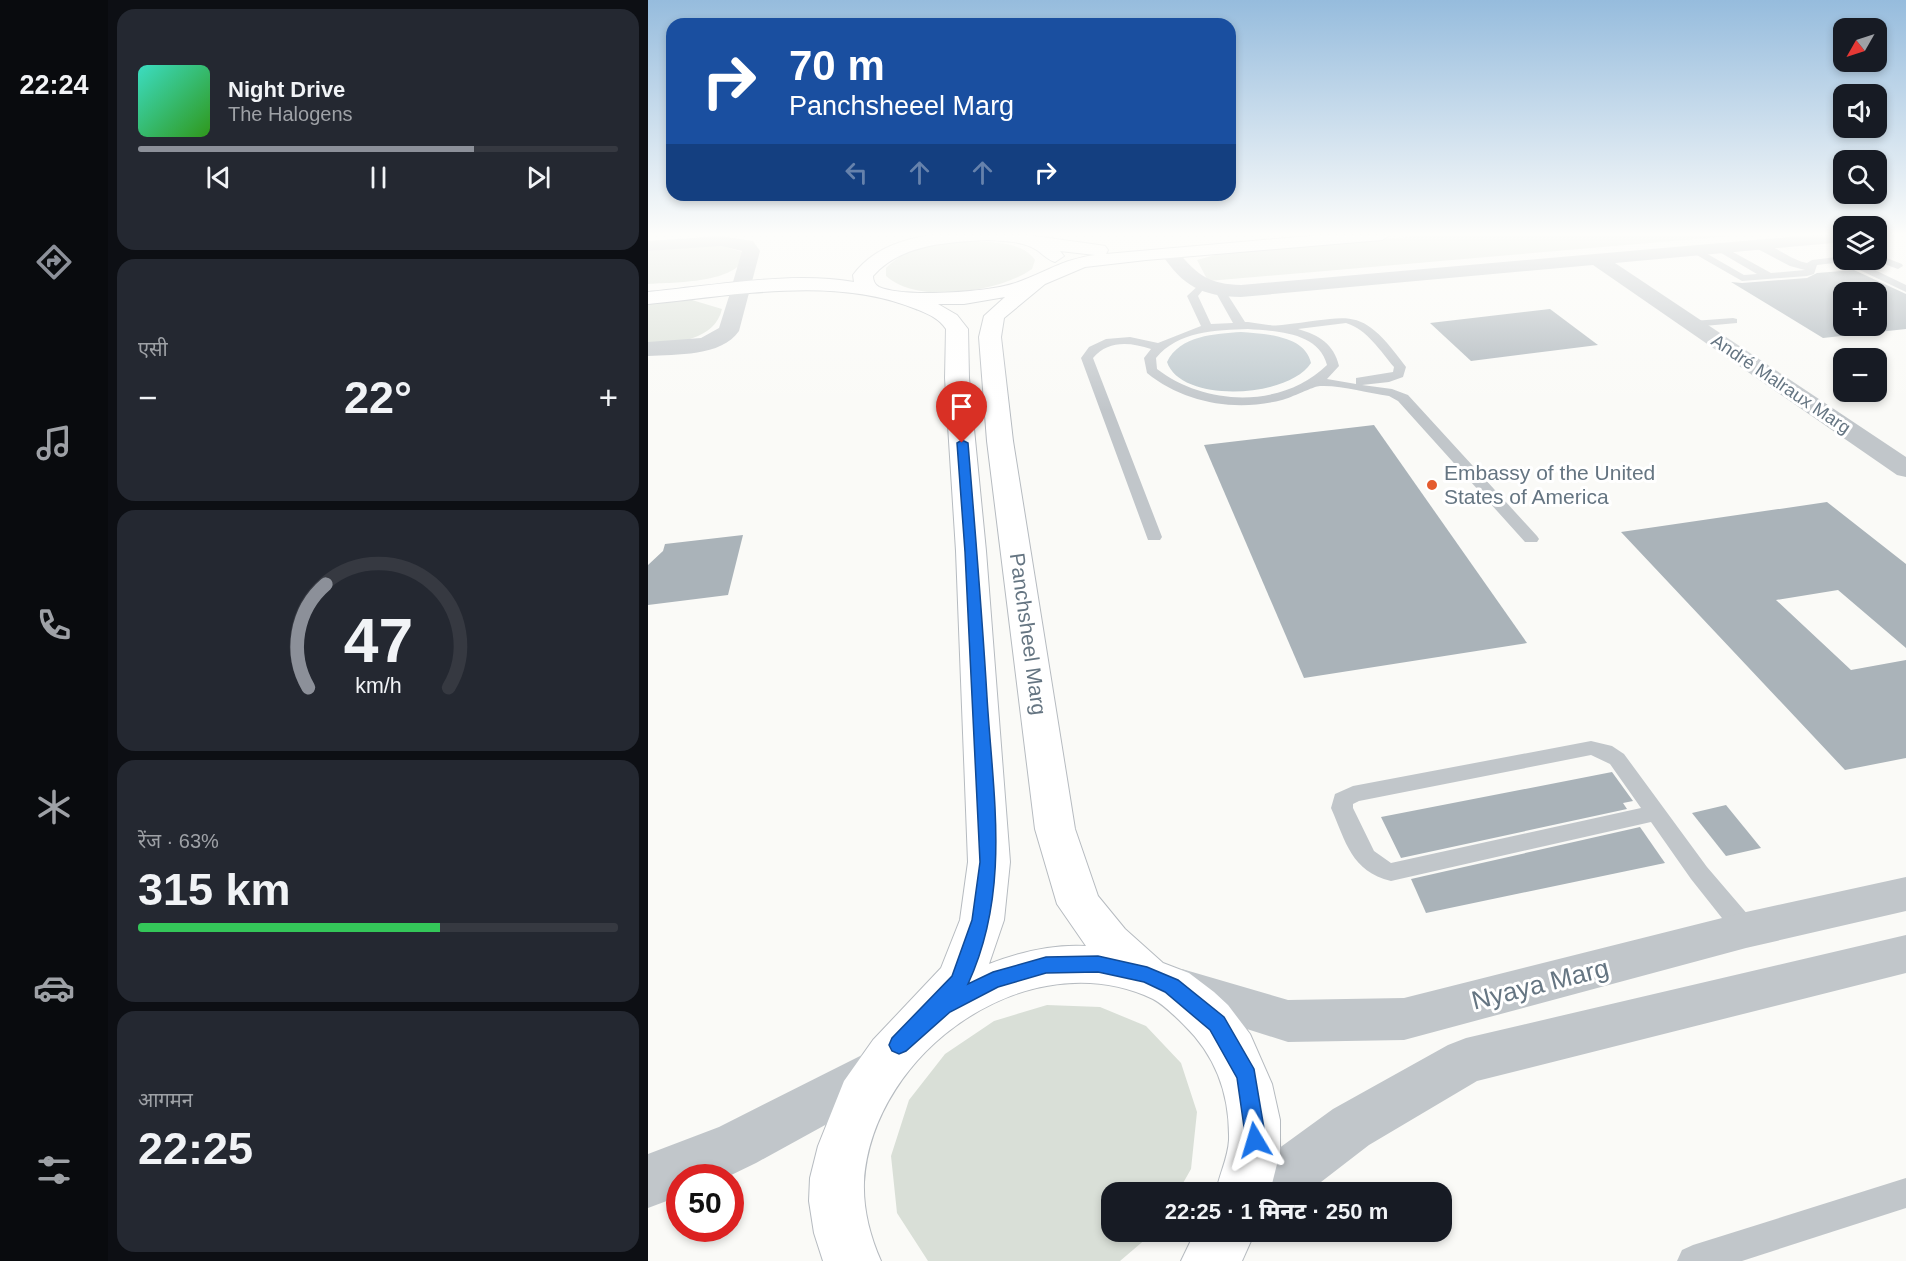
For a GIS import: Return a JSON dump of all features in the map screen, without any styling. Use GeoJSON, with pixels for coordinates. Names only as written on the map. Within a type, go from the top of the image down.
{"type":"FeatureCollection","features":[{"type":"Feature","properties":{"kind":"main road"},"geometry":{"type":"LineString","coordinates":[[648,298],[681,294]]}},
{"type":"Feature","properties":{"kind":"main road"},"geometry":{"type":"LineString","coordinates":[[852,1261],[843,1244],[837,1183],[850,1122],[889,1057],[960,980],[981,920],[989,862],[971,552],[957,378],[957,329],[950,319],[938,311],[903,297],[888,294]]}},
{"type":"Feature","properties":{"kind":"main road"},"geometry":{"type":"LineString","coordinates":[[903,297],[964,298],[996,294]]}},
{"type":"Feature","properties":{"kind":"main road","name":"Panchsheel Marg"},"geometry":{"type":"LineString","coordinates":[[1023,294],[994,316],[990,337],[1000,441],[1055,829],[1079,904],[1109,942],[1217,1023],[1247,1076],[1255,1140],[1246,1182]]}},
{"type":"Feature","properties":{"kind":"main road"},"geometry":{"type":"LineString","coordinates":[[889,1057],[944,1006],[993,980],[1046,965],[1098,964],[1159,981]]}},
{"type":"Feature","properties":{"kind":"main road"},"geometry":{"type":"LineString","coordinates":[[1210,1261],[1221,1242]]}},
{"type":"Feature","properties":{"kind":"street"},"geometry":{"type":"LineString","coordinates":[[648,349],[698,345],[719,339],[728,332],[740,294]]}},
{"type":"Feature","properties":{"kind":"street","name":"André Malraux Marg"},"geometry":{"type":"LineString","coordinates":[[1648,294],[1906,469]]}},
{"type":"Feature","properties":{"kind":"street","name":"Nyaya Marg"},"geometry":{"type":"LineString","coordinates":[[1159,981],[1288,1021],[1404,1019],[1746,930],[1906,894]]}},
{"type":"Feature","properties":{"kind":"street"},"geometry":{"type":"LineString","coordinates":[[1277,1182],[1351,1127],[1466,1061],[1906,954]]}},
{"type":"Feature","properties":{"kind":"street"},"geometry":{"type":"LineString","coordinates":[[648,1181],[698,1164],[796,1117],[889,1057]]}},
{"type":"Feature","properties":{"kind":"lane"},"geometry":{"type":"LineString","coordinates":[[1195,294],[1192,297],[1208,329]]}},
{"type":"Feature","properties":{"kind":"lane"},"geometry":{"type":"LineString","coordinates":[[1222,294],[1241,326]]}},
{"type":"Feature","properties":{"kind":"lane"},"geometry":{"type":"LineString","coordinates":[[1693,324],[1733,321]]}},
{"type":"Feature","properties":{"kind":"lane"},"geometry":{"type":"LineString","coordinates":[[1277,328],[1319,342],[1330,353],[1333,366],[1318,382],[1305,390],[1278,398],[1245,401],[1212,399],[1183,393],[1162,383],[1151,370],[1150,358],[1159,347],[1175,338],[1208,329],[1241,326],[1277,328],[1356,322],[1366,328],[1400,367],[1399,374],[1389,378],[1344,385]]}},
{"type":"Feature","properties":{"kind":"lane"},"geometry":{"type":"LineString","coordinates":[[1154,537],[1087,358],[1104,342],[1126,339],[1159,347]]}},
{"type":"Feature","properties":{"kind":"lane"},"geometry":{"type":"LineString","coordinates":[[1318,382],[1392,393],[1402,398],[1531,539]]}},
{"type":"Feature","properties":{"kind":"lane"},"geometry":{"type":"LineString","coordinates":[[1656,813],[1392,872],[1380,872],[1369,863],[1342,808],[1343,800],[1353,794],[1591,748],[1605,751],[1617,759],[1656,813],[1699,873],[1746,930]]}},
{"type":"Feature","properties":{"kind":"lane"},"geometry":{"type":"LineString","coordinates":[[1693,1261],[1906,1192]]}},
{"type":"Feature","properties":{"kind":"shaded area"},"geometry":{"type":"Polygon","coordinates":[[[692,300],[722,309],[718,319],[711,327],[703,334],[693,338],[648,346],[648,304],[692,300]]]}},
{"type":"Feature","properties":{"kind":"shaded area"},"geometry":{"type":"Polygon","coordinates":[[[1241,332],[1272,335],[1293,341],[1307,354],[1311,363],[1299,375],[1281,384],[1236,391],[1213,390],[1192,385],[1176,376],[1167,362],[1180,346],[1189,341],[1210,335],[1241,332]]]}},
{"type":"Feature","properties":{"kind":"shaded area"},"geometry":{"type":"Polygon","coordinates":[[[1047,1005],[1100,1007],[1146,1026],[1181,1063],[1197,1112],[1191,1169],[1184,1182],[1101,1182],[1101,1242],[1142,1242],[1120,1261],[928,1261],[897,1213],[891,1156],[909,1100],[945,1054],[994,1021],[1047,1005]]]}},
{"type":"Feature","properties":{"kind":"building"},"geometry":{"type":"Polygon","coordinates":[[[1750,294],[1833,294],[1833,336],[1841,336],[1823,338],[1750,294]]]}},
{"type":"Feature","properties":{"kind":"building"},"geometry":{"type":"Polygon","coordinates":[[[1887,294],[1906,294],[1906,329],[1887,331],[1887,294]]]}},
{"type":"Feature","properties":{"kind":"building"},"geometry":{"type":"Polygon","coordinates":[[[1550,309],[1598,345],[1471,361],[1430,323],[1550,309]]]}},
{"type":"Feature","properties":{"kind":"building"},"geometry":{"type":"Polygon","coordinates":[[[1374,425],[1527,643],[1304,678],[1204,445],[1374,425]]]}},
{"type":"Feature","properties":{"kind":"building"},"geometry":{"type":"Polygon","coordinates":[[[1827,502],[1906,564],[1906,648],[1838,590],[1776,600],[1851,670],[1906,660],[1906,758],[1845,770],[1621,532],[1827,502]]]}},
{"type":"Feature","properties":{"kind":"building"},"geometry":{"type":"Polygon","coordinates":[[[743,535],[728,595],[648,605],[648,565],[663,551],[665,544],[743,535]]]}},
{"type":"Feature","properties":{"kind":"building"},"geometry":{"type":"Polygon","coordinates":[[[1612,772],[1633,801],[1623,803],[1627,809],[1401,858],[1381,817],[1612,772]]]}},
{"type":"Feature","properties":{"kind":"building"},"geometry":{"type":"Polygon","coordinates":[[[1726,805],[1761,848],[1726,856],[1692,813],[1726,805]]]}},
{"type":"Feature","properties":{"kind":"building"},"geometry":{"type":"Polygon","coordinates":[[[1640,827],[1665,863],[1426,913],[1411,879],[1640,827]]]}},
{"type":"Feature","properties":{"kind":"place","name":"Embassy of the United States of America"},"geometry":{"type":"Point","coordinates":[1432,485]}},
{"type":"Feature","properties":{"kind":"route"},"geometry":{"type":"LineString","coordinates":[[962,443],[971,552],[989,862],[981,920],[960,980],[899,1045],[944,1006],[993,980],[1046,965],[1098,964],[1147,975],[1172,986],[1217,1023],[1247,1076],[1255,1140]]}}]}
